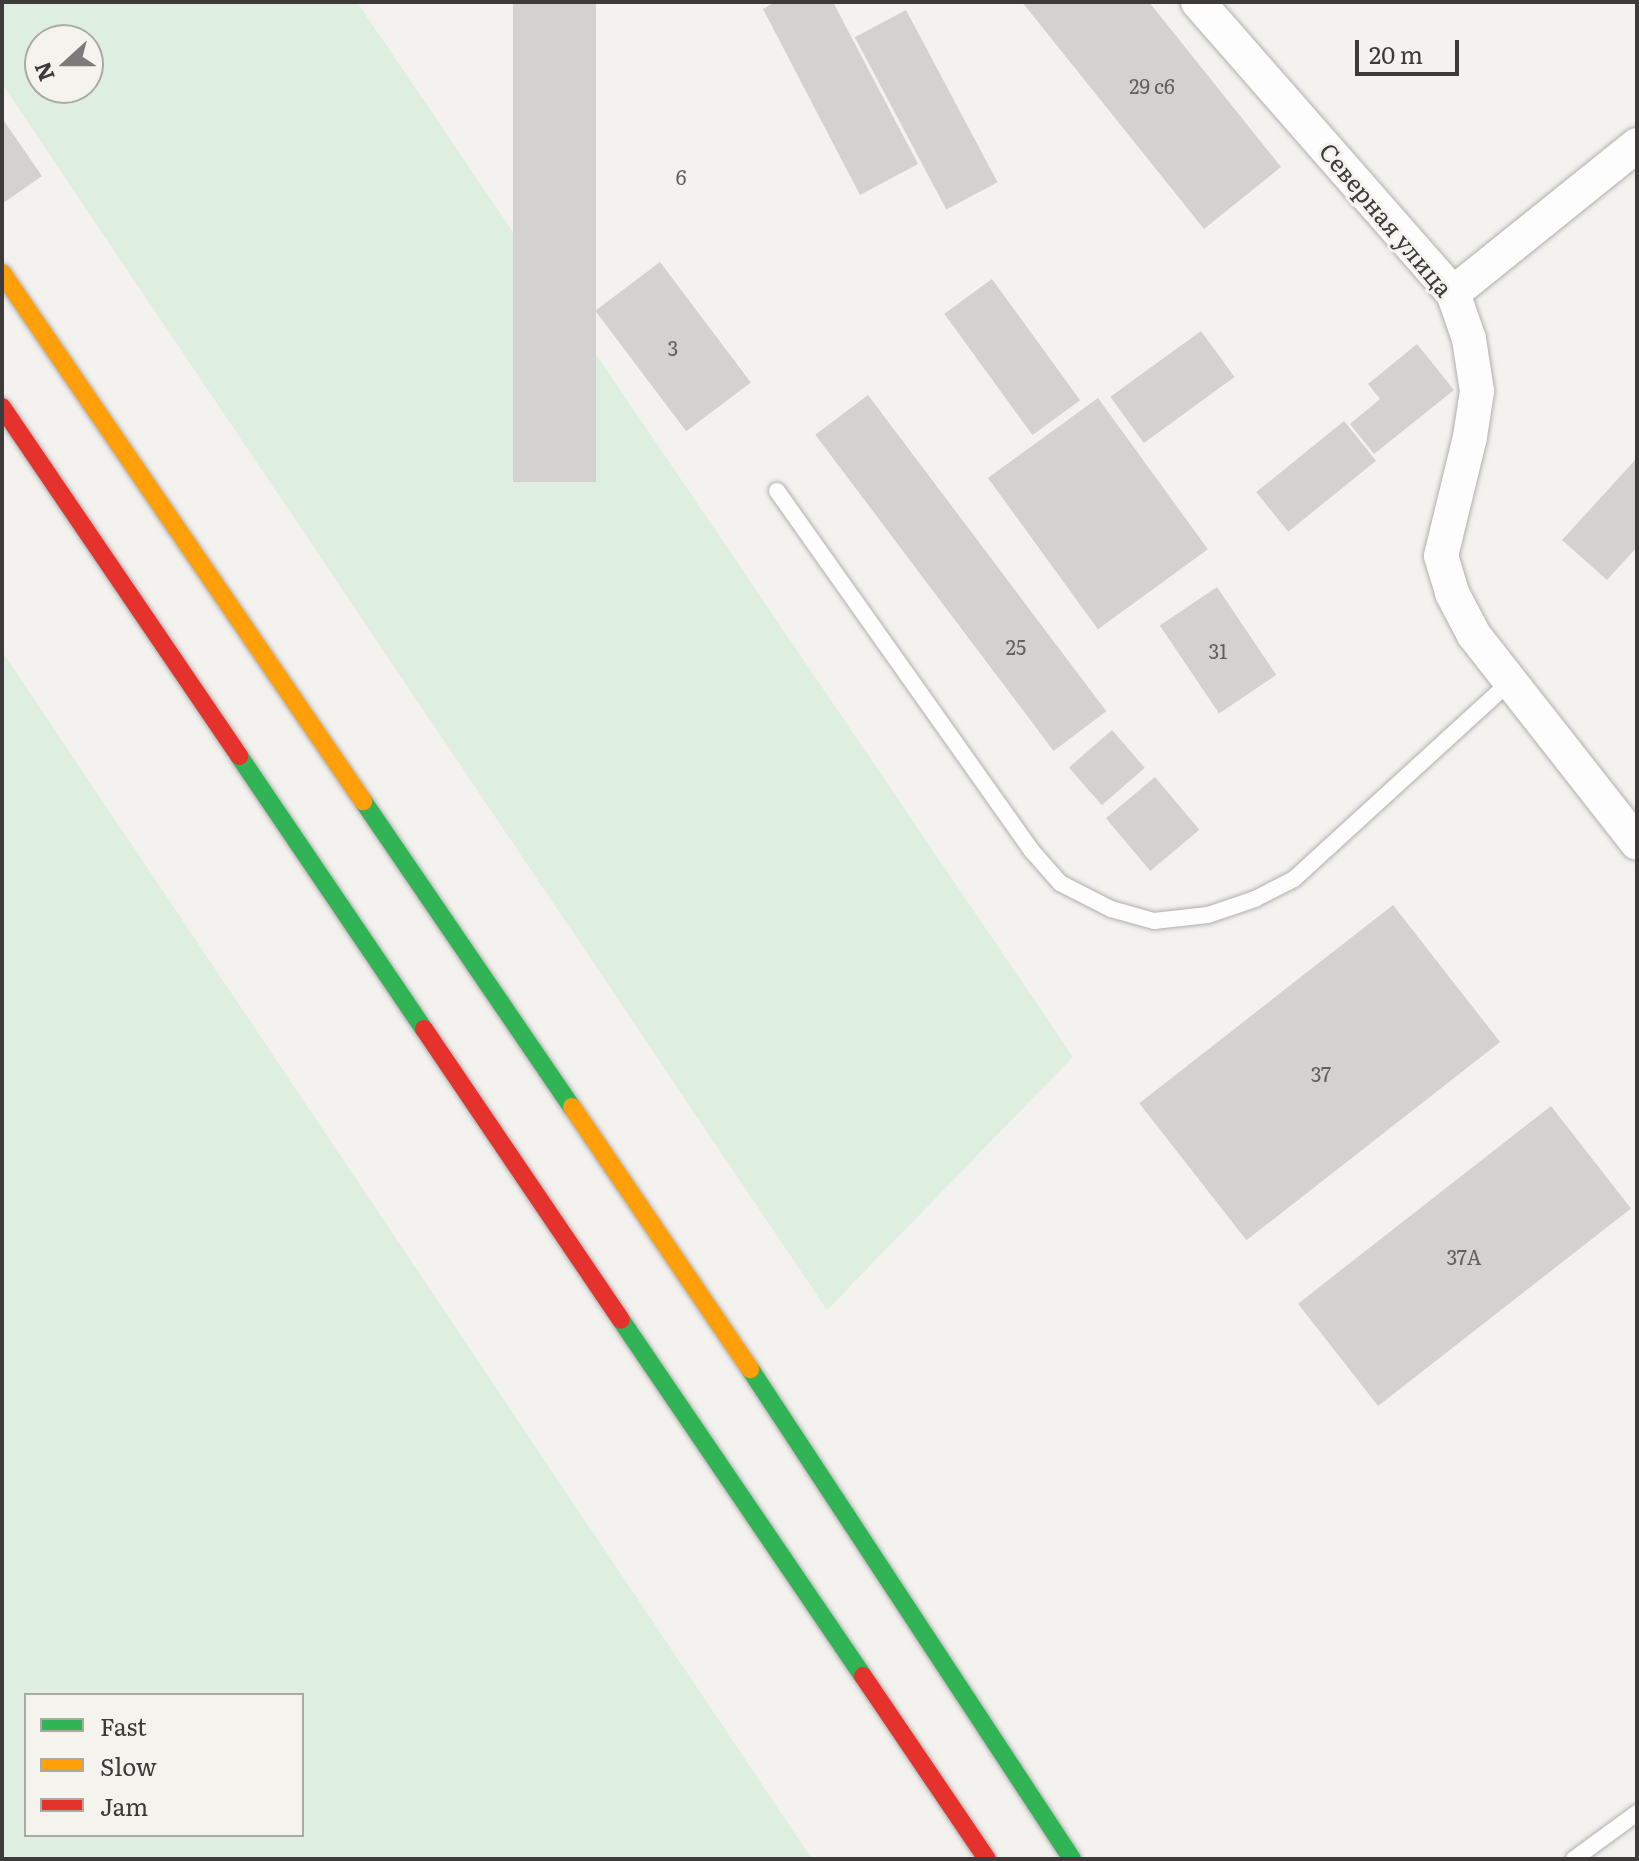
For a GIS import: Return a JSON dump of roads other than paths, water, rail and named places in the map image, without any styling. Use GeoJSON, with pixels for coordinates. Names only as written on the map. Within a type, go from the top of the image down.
{"type":"FeatureCollection","features":[{"type":"Feature","properties":{"kind":"highway"},"geometry":{"type":"LineString","coordinates":[[2,273],[718,1320],[1072,1859]]}},
{"type":"Feature","properties":{"kind":"highway"},"geometry":{"type":"LineString","coordinates":[[2,407],[987,1859]]}},
{"type":"Feature","properties":{"kind":"street","name":"Северная улица"},"geometry":{"type":"LineString","coordinates":[[1198,2],[1453,293],[1469,339],[1477,391],[1470,437],[1441,556],[1452,593],[1474,635],[1637,843]]}},
{"type":"Feature","properties":{"kind":"street"},"geometry":{"type":"LineString","coordinates":[[1453,293],[1637,145]]}},
{"type":"Feature","properties":{"kind":"lane"},"geometry":{"type":"LineString","coordinates":[[777,491],[1032,851],[1060,883],[1111,909],[1154,921],[1208,915],[1255,899],[1294,879],[1510,682]]}},
{"type":"Feature","properties":{"kind":"lane"},"geometry":{"type":"LineString","coordinates":[[1574,1859],[1637,1813]]}}]}
